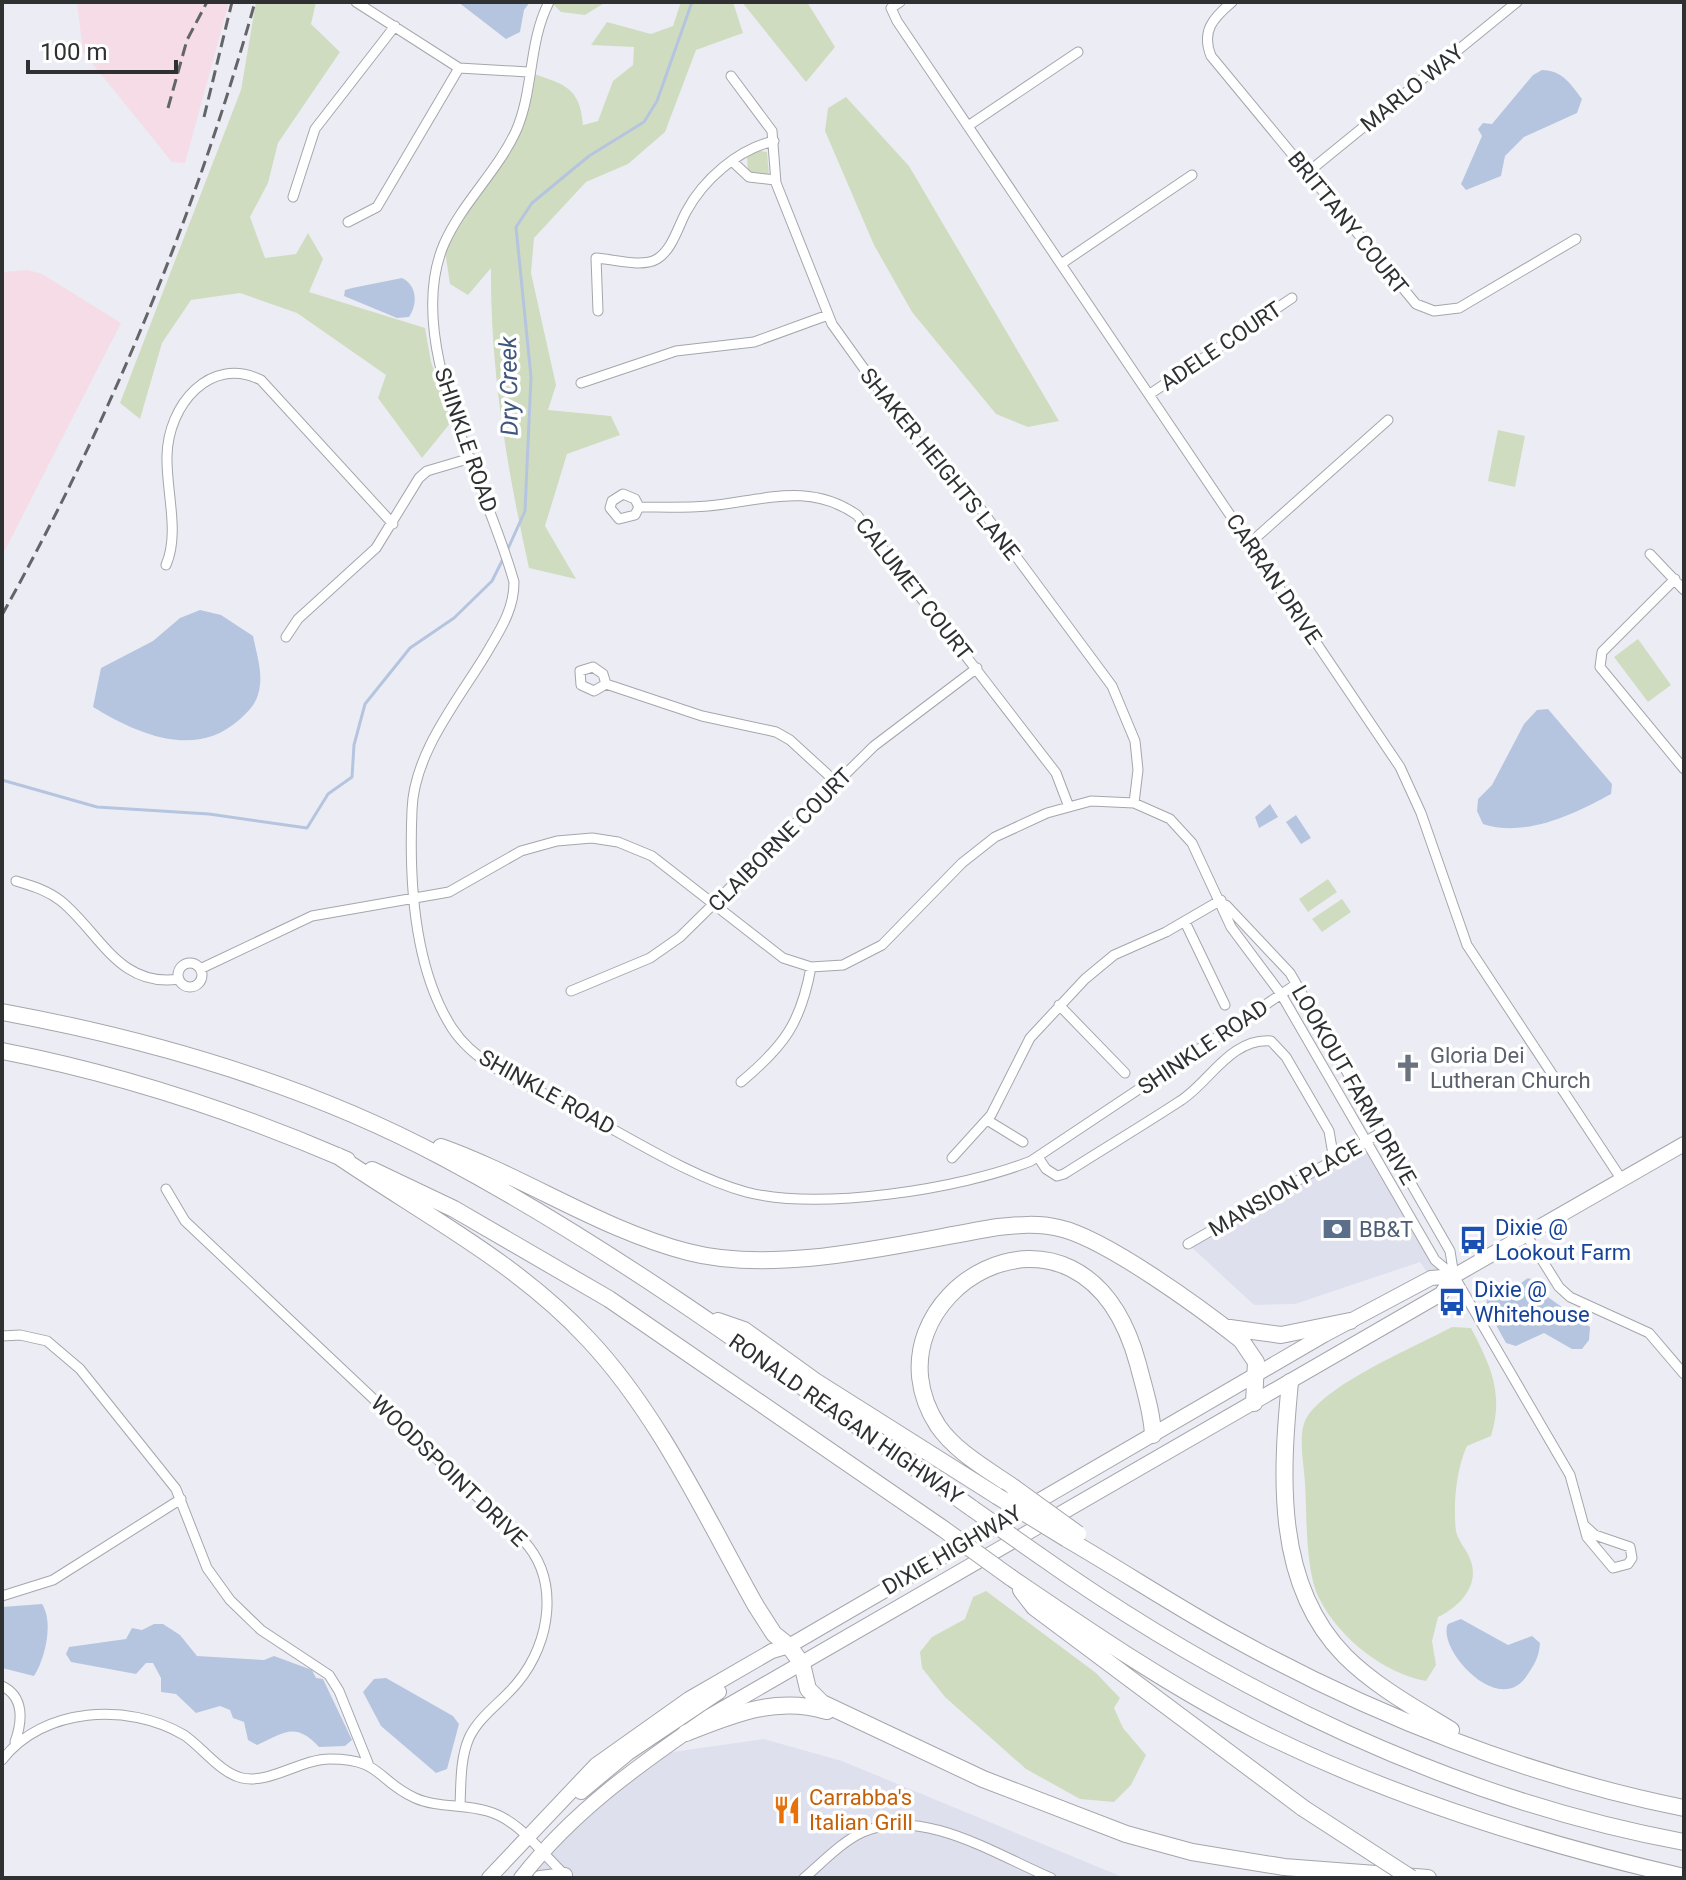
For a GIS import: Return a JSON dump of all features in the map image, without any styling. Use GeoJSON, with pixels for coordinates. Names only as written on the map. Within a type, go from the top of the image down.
{"type":"FeatureCollection","features":[{"type":"Feature","properties":{"kind":"highway","name":"RONALD REAGAN HIGHWAY"},"geometry":{"type":"LineString","coordinates":[[2,1012],[108,1035],[258,1079],[369,1122],[530,1205],[611,1254],[1040,1556],[1167,1640],[1264,1694],[1338,1729],[1482,1786],[1545,1806],[1684,1842]]}},
{"type":"Feature","properties":{"kind":"highway","name":"RONALD REAGAN HIGHWAY"},"geometry":{"type":"LineString","coordinates":[[2,1051],[172,1094],[256,1122],[454,1209],[609,1299],[1130,1659],[1198,1698],[1259,1731],[1370,1781],[1525,1836],[1684,1877]]}},
{"type":"Feature","properties":{"kind":"highway"},"geometry":{"type":"LineString","coordinates":[[369,1122],[480,1161],[652,1241],[712,1257],[779,1260],[998,1227],[1023,1225],[1060,1228],[1097,1243],[1224,1327],[1254,1355],[1254,1403]]}},
{"type":"Feature","properties":{"kind":"highway"},"geometry":{"type":"LineString","coordinates":[[338,1156],[493,1258],[533,1288],[595,1346],[635,1397],[774,1634],[789,1646],[802,1664],[802,1676],[812,1695],[847,1717]]}},
{"type":"Feature","properties":{"kind":"highway"},"geometry":{"type":"LineString","coordinates":[[1073,1537],[949,1439],[928,1407],[922,1386],[924,1344],[935,1314],[958,1286],[988,1267],[1019,1260],[1047,1262],[1080,1273],[1106,1294],[1129,1330],[1153,1418],[1153,1435]]}},
{"type":"Feature","properties":{"kind":"highway"},"geometry":{"type":"LineString","coordinates":[[700,1315],[744,1330],[815,1381],[997,1496],[1073,1537],[1237,1640],[1332,1688],[1476,1746],[1623,1793],[1684,1808]]}},
{"type":"Feature","properties":{"kind":"highway"},"geometry":{"type":"LineString","coordinates":[[1224,1327],[1281,1335],[1350,1321]]}},
{"type":"Feature","properties":{"kind":"highway"},"geometry":{"type":"LineString","coordinates":[[1290,1382],[1288,1541],[1311,1610],[1329,1636],[1360,1669],[1476,1746]]}},
{"type":"Feature","properties":{"kind":"highway"},"geometry":{"type":"LineString","coordinates":[[1010,1577],[1034,1607],[1303,1808],[1411,1878]]}},
{"type":"Feature","properties":{"kind":"highway"},"geometry":{"type":"LineString","coordinates":[[686,1733],[774,1704],[805,1704],[847,1717],[1056,1810],[1126,1834],[1192,1852],[1284,1867],[1428,1878]]}},
{"type":"Feature","properties":{"kind":"highway"},"geometry":{"type":"LineString","coordinates":[[1623,1793],[1684,1796]]}},
{"type":"Feature","properties":{"kind":"main road","name":"DIXIE HIGHWAY"},"geometry":{"type":"LineString","coordinates":[[489,1878],[573,1786],[626,1742],[689,1699],[772,1651],[789,1646],[1350,1321],[1431,1278],[1454,1276],[1684,1144]]}},
{"type":"Feature","properties":{"kind":"main road","name":"DIXIE HIGHWAY"},"geometry":{"type":"LineString","coordinates":[[521,1878],[541,1852],[600,1795],[686,1733],[1441,1294],[1454,1276]]}},
{"type":"Feature","properties":{"kind":"main road"},"geometry":{"type":"LineString","coordinates":[[541,1852],[544,1836],[553,1820],[601,1773],[694,1708],[780,1656],[789,1646]]}},
{"type":"Feature","properties":{"kind":"main road"},"geometry":{"type":"LineString","coordinates":[[540,1878],[567,1877]]}},
{"type":"Feature","properties":{"kind":"street"},"geometry":{"type":"LineString","coordinates":[[356,2],[459,68],[528,72]]}},
{"type":"Feature","properties":{"kind":"street","name":"SHINKLE ROAD"},"geometry":{"type":"LineString","coordinates":[[549,2],[534,40],[516,131],[454,225],[435,273],[432,338],[508,561],[514,594],[507,619],[423,759],[412,809],[415,896],[423,955],[451,1026],[469,1047],[497,1068],[718,1182],[785,1200],[833,1200],[988,1176],[1038,1157],[1295,985]]}},
{"type":"Feature","properties":{"kind":"street","name":"CARRAN DRIVE"},"geometry":{"type":"LineString","coordinates":[[900,2],[891,8],[897,21],[1400,767],[1411,787],[1467,945],[1622,1180]]}},
{"type":"Feature","properties":{"kind":"street","name":"BRITTANY COURT"},"geometry":{"type":"LineString","coordinates":[[1232,2],[1213,17],[1207,33],[1211,56],[1410,298],[1434,311],[1459,308],[1576,239]]}},
{"type":"Feature","properties":{"kind":"street","name":"MARLO WAY"},"geometry":{"type":"LineString","coordinates":[[1307,173],[1517,2]]}},
{"type":"Feature","properties":{"kind":"street"},"geometry":{"type":"LineString","coordinates":[[293,197],[315,129],[395,26]]}},
{"type":"Feature","properties":{"kind":"street"},"geometry":{"type":"LineString","coordinates":[[968,126],[1078,52]]}},
{"type":"Feature","properties":{"kind":"street"},"geometry":{"type":"LineString","coordinates":[[348,222],[377,207],[459,68]]}},
{"type":"Feature","properties":{"kind":"street","name":"SHAKER HEIGHTS LANE"},"geometry":{"type":"LineString","coordinates":[[731,76],[767,120],[774,141],[775,180],[828,315],[855,361],[913,437],[969,493],[1102,669],[1135,741],[1138,770],[1134,803]]}},
{"type":"Feature","properties":{"kind":"street"},"geometry":{"type":"LineString","coordinates":[[598,311],[596,258],[643,263],[656,260],[669,246],[696,194],[751,147],[774,141]]}},
{"type":"Feature","properties":{"kind":"street"},"geometry":{"type":"LineString","coordinates":[[733,162],[749,177],[775,180]]}},
{"type":"Feature","properties":{"kind":"street"},"geometry":{"type":"LineString","coordinates":[[1061,264],[1192,175]]}},
{"type":"Feature","properties":{"kind":"street","name":"ADELE COURT"},"geometry":{"type":"LineString","coordinates":[[1150,394],[1292,298]]}},
{"type":"Feature","properties":{"kind":"street"},"geometry":{"type":"LineString","coordinates":[[581,383],[676,351],[754,342],[828,315]]}},
{"type":"Feature","properties":{"kind":"street"},"geometry":{"type":"LineString","coordinates":[[166,565],[171,547],[168,445],[190,393],[217,373],[242,372],[261,380],[393,524]]}},
{"type":"Feature","properties":{"kind":"street"},"geometry":{"type":"LineString","coordinates":[[1250,543],[1388,420]]}},
{"type":"Feature","properties":{"kind":"street"},"geometry":{"type":"LineString","coordinates":[[286,637],[298,619],[376,548],[419,478],[427,471],[471,458]]}},
{"type":"Feature","properties":{"kind":"street","name":"CALUMET COURT"},"geometry":{"type":"LineString","coordinates":[[639,507],[708,506],[796,493],[842,504],[863,520],[1056,773],[1069,807]]}},
{"type":"Feature","properties":{"kind":"street"},"geometry":{"type":"LineString","coordinates":[[1650,554],[1684,590]]}},
{"type":"Feature","properties":{"kind":"street"},"geometry":{"type":"LineString","coordinates":[[1675,579],[1602,652],[1598,661],[1684,769]]}},
{"type":"Feature","properties":{"kind":"street","name":"CLAIBORNE COURT"},"geometry":{"type":"LineString","coordinates":[[571,991],[664,950],[714,905],[874,746],[977,668]]}},
{"type":"Feature","properties":{"kind":"street"},"geometry":{"type":"LineString","coordinates":[[606,684],[702,716],[776,732],[790,740],[837,783]]}},
{"type":"Feature","properties":{"kind":"street","name":"LOOKOUT FARM DRIVE"},"geometry":{"type":"LineString","coordinates":[[200,969],[312,916],[449,892],[521,851],[557,841],[592,838],[618,842],[652,856],[770,950],[811,967],[843,965],[866,956],[982,845],[1021,823],[1102,800],[1134,803],[1161,813],[1183,831],[1221,900],[1236,936],[1281,994],[1435,1260],[1454,1276]]}},
{"type":"Feature","properties":{"kind":"street"},"geometry":{"type":"LineString","coordinates":[[16,881],[58,899],[108,955],[131,972],[152,979],[179,979]]}},
{"type":"Feature","properties":{"kind":"street"},"geometry":{"type":"LineString","coordinates":[[952,1158],[987,1120],[1019,1054],[1059,1005],[1114,955],[1185,922],[1221,900]]}},
{"type":"Feature","properties":{"kind":"street","name":"LOOKOUT FARM DRIVE"},"geometry":{"type":"LineString","coordinates":[[1221,900],[1279,959],[1450,1251],[1454,1276]]}},
{"type":"Feature","properties":{"kind":"street"},"geometry":{"type":"LineString","coordinates":[[1185,922],[1225,1005]]}},
{"type":"Feature","properties":{"kind":"street","name":"LOOKOUT FARM DRIVE"},"geometry":{"type":"LineString","coordinates":[[187,963],[200,969],[201,976],[195,985],[184,985],[179,979],[180,968],[187,963]]}},
{"type":"Feature","properties":{"kind":"street"},"geometry":{"type":"LineString","coordinates":[[741,1082],[761,1065],[794,1027],[805,999],[811,967]]}},
{"type":"Feature","properties":{"kind":"street"},"geometry":{"type":"LineString","coordinates":[[1059,1005],[1125,1073]]}},
{"type":"Feature","properties":{"kind":"street"},"geometry":{"type":"LineString","coordinates":[[1038,1157],[1046,1169],[1057,1176],[1064,1174],[1183,1100],[1223,1061],[1263,1040],[1277,1046],[1286,1057],[1329,1131],[1334,1160]]}},
{"type":"Feature","properties":{"kind":"street"},"geometry":{"type":"LineString","coordinates":[[987,1120],[1023,1142]]}},
{"type":"Feature","properties":{"kind":"street","name":"MANSION PLACE"},"geometry":{"type":"LineString","coordinates":[[1188,1244],[1382,1132]]}},
{"type":"Feature","properties":{"kind":"street","name":"WOODSPOINT DRIVE"},"geometry":{"type":"LineString","coordinates":[[166,1189],[185,1221],[512,1529],[538,1559],[548,1595],[532,1661],[470,1736],[462,1767],[460,1806]]}},
{"type":"Feature","properties":{"kind":"street"},"geometry":{"type":"LineString","coordinates":[[1527,1236],[1559,1287],[1570,1297],[1649,1333],[1684,1374]]}},
{"type":"Feature","properties":{"kind":"street"},"geometry":{"type":"LineString","coordinates":[[1454,1276],[1570,1475],[1587,1537],[1604,1562],[1613,1568],[1628,1564],[1630,1547],[1595,1535],[1585,1526]]}},
{"type":"Feature","properties":{"kind":"street"},"geometry":{"type":"LineString","coordinates":[[2,1329],[47,1341],[64,1353],[168,1477],[181,1499],[207,1568],[230,1600],[261,1630],[329,1675],[339,1691],[368,1763],[416,1798],[499,1815],[527,1837],[567,1877]]}},
{"type":"Feature","properties":{"kind":"street"},"geometry":{"type":"LineString","coordinates":[[2,1336],[20,1335]]}},
{"type":"Feature","properties":{"kind":"street"},"geometry":{"type":"LineString","coordinates":[[2,1596],[53,1580],[181,1499]]}},
{"type":"Feature","properties":{"kind":"street"},"geometry":{"type":"LineString","coordinates":[[2,1686],[13,1694],[21,1715],[29,1723],[42,1726]]}},
{"type":"Feature","properties":{"kind":"street"},"geometry":{"type":"LineString","coordinates":[[15,1743],[21,1715]]}},
{"type":"Feature","properties":{"kind":"street"},"geometry":{"type":"LineString","coordinates":[[2,1760],[15,1743],[42,1726],[90,1715],[143,1719],[183,1735],[241,1778],[266,1776],[318,1760],[368,1763]]}},
{"type":"Feature","properties":{"kind":"street"},"geometry":{"type":"LineString","coordinates":[[804,1878],[861,1833],[900,1823],[940,1830],[1051,1878]]}},
{"type":"Feature","properties":{"kind":"shaded area"},"geometry":{"type":"Polygon","coordinates":[[[77,2],[229,2],[185,163],[172,162],[83,52],[77,2]]]}},
{"type":"Feature","properties":{"kind":"shaded area"},"geometry":{"type":"Polygon","coordinates":[[[28,270],[42,274],[121,323],[2,556],[2,272],[28,270]]]}},
{"type":"Feature","properties":{"kind":"shaded area"},"geometry":{"type":"Polygon","coordinates":[[[1364,1142],[1435,1260],[1454,1276],[1431,1278],[1420,1262],[1295,1304],[1254,1305],[1188,1244],[1364,1142]]]}},
{"type":"Feature","properties":{"kind":"shaded area"},"geometry":{"type":"Polygon","coordinates":[[[764,1739],[842,1761],[1125,1878],[521,1878],[651,1755],[764,1739]]]}},
{"type":"Feature","properties":{"kind":"green space"},"geometry":{"type":"Polygon","coordinates":[[[256,2],[316,2],[311,24],[340,52],[278,143],[268,183],[250,217],[265,258],[296,254],[308,233],[323,259],[309,292],[425,328],[431,362],[452,421],[422,458],[378,398],[386,375],[297,313],[240,293],[191,300],[162,343],[140,419],[120,403],[241,90],[256,2]]]}},
{"type":"Feature","properties":{"kind":"green space"},"geometry":{"type":"Polygon","coordinates":[[[551,2],[606,2],[585,15],[561,12],[551,2]]]}},
{"type":"Feature","properties":{"kind":"green space"},"geometry":{"type":"Polygon","coordinates":[[[681,2],[733,2],[743,33],[696,50],[665,132],[628,164],[586,182],[534,238],[531,273],[556,385],[548,410],[611,416],[620,435],[567,454],[545,526],[576,579],[529,568],[501,419],[493,344],[491,268],[468,295],[450,284],[444,245],[515,131],[528,72],[567,88],[578,102],[583,125],[598,121],[613,81],[633,65],[634,47],[591,45],[607,22],[651,34],[673,26],[681,2]]]}},
{"type":"Feature","properties":{"kind":"green space"},"geometry":{"type":"Polygon","coordinates":[[[742,2],[807,2],[835,47],[806,82],[742,2]]]}},
{"type":"Feature","properties":{"kind":"green space"},"geometry":{"type":"Polygon","coordinates":[[[846,97],[909,166],[1059,421],[1028,427],[996,414],[912,312],[874,245],[825,131],[828,108],[846,97]]]}},
{"type":"Feature","properties":{"kind":"green space"},"geometry":{"type":"Polygon","coordinates":[[[755,150],[767,152],[769,175],[748,172],[747,157],[755,150]]]}},
{"type":"Feature","properties":{"kind":"green space"},"geometry":{"type":"Polygon","coordinates":[[[1498,430],[1525,436],[1515,487],[1488,481],[1498,430]]]}},
{"type":"Feature","properties":{"kind":"green space"},"geometry":{"type":"Polygon","coordinates":[[[1638,639],[1671,685],[1648,702],[1614,657],[1638,639]]]}},
{"type":"Feature","properties":{"kind":"green space"},"geometry":{"type":"Polygon","coordinates":[[[1328,879],[1337,892],[1308,912],[1299,899],[1328,879]]]}},
{"type":"Feature","properties":{"kind":"green space"},"geometry":{"type":"Polygon","coordinates":[[[1342,899],[1351,912],[1322,932],[1312,919],[1342,899]]]}},
{"type":"Feature","properties":{"kind":"green space"},"geometry":{"type":"Polygon","coordinates":[[[1452,1327],[1471,1328],[1490,1368],[1496,1393],[1495,1421],[1491,1436],[1467,1446],[1460,1466],[1455,1499],[1456,1531],[1470,1559],[1473,1578],[1460,1601],[1438,1617],[1432,1641],[1436,1665],[1426,1681],[1394,1670],[1364,1652],[1338,1627],[1319,1598],[1309,1558],[1302,1431],[1307,1417],[1334,1391],[1452,1327]]]}},
{"type":"Feature","properties":{"kind":"green space"},"geometry":{"type":"Polygon","coordinates":[[[986,1591],[1096,1673],[1120,1698],[1114,1708],[1123,1728],[1146,1755],[1131,1785],[1114,1802],[1080,1799],[1026,1769],[945,1697],[922,1668],[920,1652],[932,1637],[965,1619],[973,1597],[986,1591]]]}},
{"type":"Feature","properties":{"kind":"water"},"geometry":{"type":"Polygon","coordinates":[[[458,2],[530,2],[524,10],[520,32],[506,39],[458,2]]]}},
{"type":"Feature","properties":{"kind":"water"},"geometry":{"type":"Polygon","coordinates":[[[1542,70],[1561,75],[1574,88],[1582,99],[1577,113],[1524,137],[1505,156],[1501,176],[1466,190],[1461,184],[1482,136],[1478,129],[1483,123],[1492,124],[1533,75],[1542,70]]]}},
{"type":"Feature","properties":{"kind":"water"},"geometry":{"type":"Polygon","coordinates":[[[402,278],[411,285],[414,295],[414,306],[409,317],[397,318],[344,296],[345,290],[402,278]]]}},
{"type":"Feature","properties":{"kind":"water"},"geometry":{"type":"Polygon","coordinates":[[[200,610],[221,615],[253,636],[260,673],[259,691],[253,705],[239,720],[222,732],[184,740],[146,733],[93,707],[101,668],[153,641],[180,618],[200,610]]]}},
{"type":"Feature","properties":{"kind":"water"},"geometry":{"type":"Polygon","coordinates":[[[1548,709],[1612,784],[1611,794],[1566,816],[1532,826],[1499,828],[1483,824],[1477,811],[1478,799],[1492,785],[1524,724],[1537,710],[1548,709]]]}},
{"type":"Feature","properties":{"kind":"water"},"geometry":{"type":"Polygon","coordinates":[[[1270,804],[1278,817],[1259,828],[1255,817],[1270,804]]]}},
{"type":"Feature","properties":{"kind":"water"},"geometry":{"type":"Polygon","coordinates":[[[1296,815],[1311,838],[1301,844],[1286,822],[1296,815]]]}},
{"type":"Feature","properties":{"kind":"water"},"geometry":{"type":"Polygon","coordinates":[[[1528,1278],[1537,1282],[1545,1295],[1590,1327],[1589,1340],[1582,1349],[1572,1349],[1544,1333],[1516,1346],[1506,1343],[1486,1307],[1487,1299],[1494,1292],[1507,1293],[1528,1278]]]}},
{"type":"Feature","properties":{"kind":"water"},"geometry":{"type":"Polygon","coordinates":[[[42,1604],[46,1612],[47,1640],[34,1676],[2,1668],[2,1607],[42,1604]]]}},
{"type":"Feature","properties":{"kind":"water"},"geometry":{"type":"Polygon","coordinates":[[[1461,1619],[1508,1645],[1532,1636],[1540,1643],[1536,1661],[1526,1677],[1514,1687],[1500,1689],[1472,1674],[1451,1648],[1447,1635],[1448,1624],[1461,1619]]]}},
{"type":"Feature","properties":{"kind":"water"},"geometry":{"type":"Polygon","coordinates":[[[154,1624],[163,1624],[180,1635],[197,1656],[264,1660],[274,1656],[312,1670],[316,1678],[323,1679],[352,1740],[345,1746],[319,1747],[303,1734],[289,1732],[257,1745],[248,1740],[244,1722],[233,1718],[230,1710],[220,1706],[196,1713],[176,1694],[161,1692],[161,1678],[153,1663],[146,1663],[136,1674],[71,1662],[66,1654],[69,1647],[126,1639],[132,1628],[142,1630],[154,1624]]]}},
{"type":"Feature","properties":{"kind":"water"},"geometry":{"type":"Polygon","coordinates":[[[386,1678],[453,1716],[459,1724],[447,1769],[436,1773],[381,1726],[363,1692],[374,1679],[386,1678]]]}},
{"type":"Feature","properties":{"kind":"waterway","name":"Dry Creek"},"geometry":{"type":"LineString","coordinates":[[506,553],[525,511],[531,377],[516,227],[532,203],[589,156],[644,122],[657,101],[692,2]]}},
{"type":"Feature","properties":{"kind":"waterway"},"geometry":{"type":"LineString","coordinates":[[2,780],[97,807],[209,814],[307,828],[328,794],[352,777],[354,745],[365,704],[410,648],[454,618],[492,581],[503,559]]}},
{"type":"Feature","properties":{"kind":"railway"},"geometry":{"type":"LineString","coordinates":[[168,108],[187,40],[207,2]]}},
{"type":"Feature","properties":{"kind":"railway"},"geometry":{"type":"LineString","coordinates":[[204,117],[232,2]]}},
{"type":"Feature","properties":{"kind":"railway"},"geometry":{"type":"LineString","coordinates":[[2,615],[79,467],[146,316],[205,161],[255,2]]}},
{"type":"Feature","properties":{"kind":"place","name":"Gloria Dei Lutheran Church"},"geometry":{"type":"Point","coordinates":[1408,1068]}},
{"type":"Feature","properties":{"kind":"place","name":"BB&T"},"geometry":{"type":"Point","coordinates":[1337,1229]}},
{"type":"Feature","properties":{"kind":"place","name":"Dixie @ Lookout Farm"},"geometry":{"type":"Point","coordinates":[1473,1240]}},
{"type":"Feature","properties":{"kind":"place","name":"Dixie @ Whitehouse"},"geometry":{"type":"Point","coordinates":[1452,1302]}},
{"type":"Feature","properties":{"kind":"place","name":"Carrabba's Italian Grill"},"geometry":{"type":"Point","coordinates":[787,1810]}}]}
